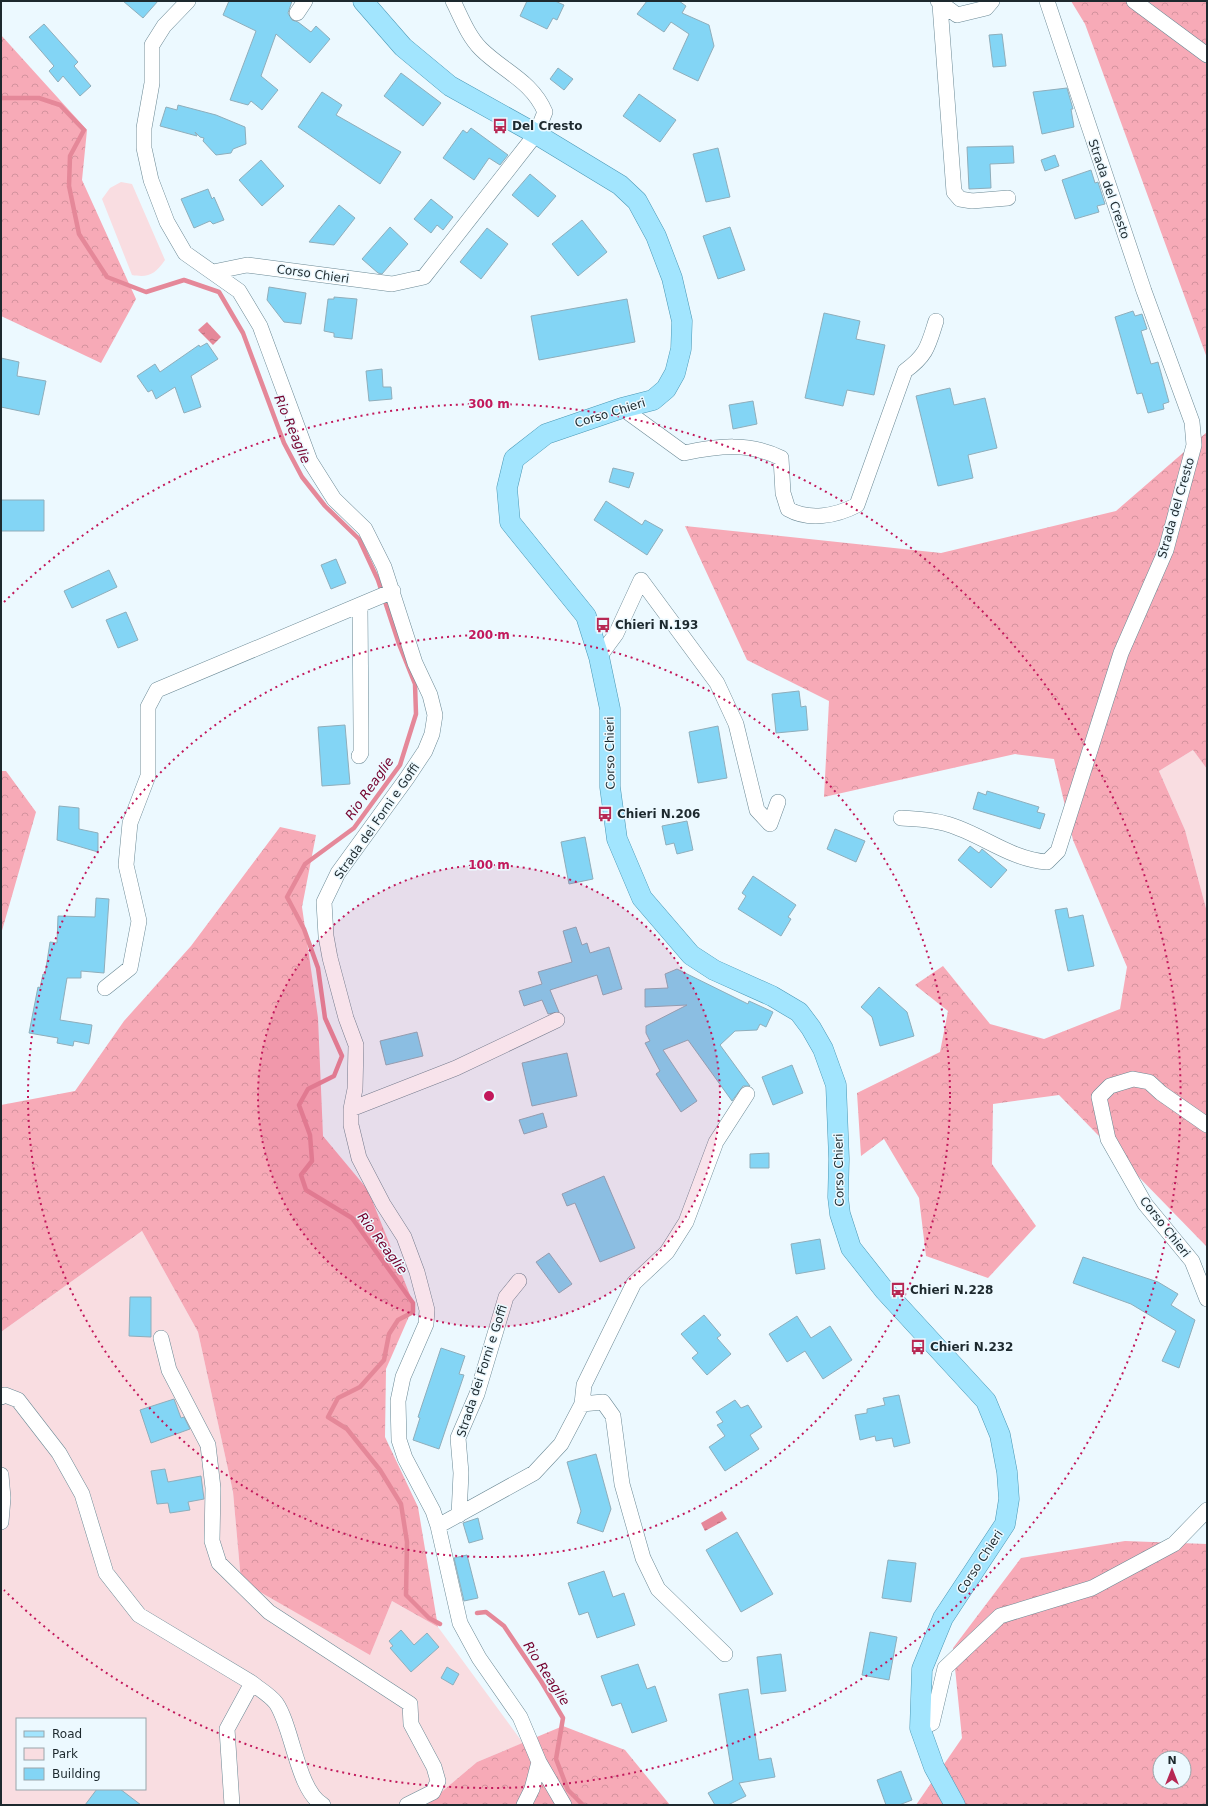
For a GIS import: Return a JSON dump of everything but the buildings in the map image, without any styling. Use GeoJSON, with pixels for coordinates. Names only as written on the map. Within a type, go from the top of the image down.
{"type":"FeatureCollection","features":[{"type":"Feature","properties":{"kind":"main road","name":"Corso Chieri"},"geometry":{"type":"LineString","coordinates":[[363,1],[403,47],[450,86],[536,134],[620,185],[637,201],[656,236],[672,278],[682,321],[681,349],[675,373],[666,389],[653,400],[622,408],[546,434],[514,459],[507,488],[510,522],[586,616],[599,657],[610,710],[610,787],[617,839],[642,898],[691,955],[714,970],[772,996],[799,1012],[811,1028],[822,1049],[836,1085],[838,1120],[838,1203],[851,1248],[885,1291],[986,1401],[1000,1435],[1007,1472],[1009,1498],[1005,1524],[940,1626],[922,1669],[920,1728],[934,1767],[954,1804]]}},
{"type":"Feature","properties":{"kind":"street","name":"Strada dei Forni e Goffi"},"geometry":{"type":"LineString","coordinates":[[188,1],[164,26],[152,45],[152,83],[144,128],[144,148],[151,180],[167,222],[185,253],[240,291],[260,326],[310,461],[334,499],[365,529],[384,567],[415,663],[430,695],[435,715],[432,734],[425,751],[338,873],[324,902],[326,936],[330,958],[346,1018],[356,1045],[355,1089],[351,1109],[351,1125],[359,1158],[383,1204],[404,1236],[417,1272],[427,1310],[426,1324],[403,1377],[398,1401],[399,1440],[405,1458],[433,1511],[438,1526],[460,1623],[480,1658],[520,1717],[539,1762],[564,1805]]}},
{"type":"Feature","properties":{"kind":"street"},"geometry":{"type":"LineString","coordinates":[[453,1],[467,29],[480,48],[516,76],[539,99],[545,112],[536,134]]}},
{"type":"Feature","properties":{"kind":"street"},"geometry":{"type":"LineString","coordinates":[[939,3],[957,15],[986,8],[992,1]]}},
{"type":"Feature","properties":{"kind":"street","name":"Strada del Cresto"},"geometry":{"type":"LineString","coordinates":[[901,818],[947,824],[1018,856],[1035,861],[1047,862],[1058,851],[1121,653],[1166,550],[1194,445],[1192,422],[1144,291],[1047,1]]}},
{"type":"Feature","properties":{"kind":"street"},"geometry":{"type":"LineString","coordinates":[[1134,1],[1207,55]]}},
{"type":"Feature","properties":{"kind":"street"},"geometry":{"type":"LineString","coordinates":[[939,3],[954,192],[960,199],[972,201],[1008,198]]}},
{"type":"Feature","properties":{"kind":"street","name":"Corso Chieri"},"geometry":{"type":"LineString","coordinates":[[213,272],[247,265],[392,284],[424,277],[536,134]]}},
{"type":"Feature","properties":{"kind":"street"},"geometry":{"type":"LineString","coordinates":[[622,408],[684,453],[735,446],[765,450],[781,458],[784,493],[788,509],[798,514],[822,516],[842,513],[857,505],[905,371],[920,360],[928,347],[936,321]]}},
{"type":"Feature","properties":{"kind":"street"},"geometry":{"type":"LineString","coordinates":[[599,657],[616,634],[641,580],[717,683],[736,724],[757,810],[770,824],[778,802]]}},
{"type":"Feature","properties":{"kind":"street"},"geometry":{"type":"LineString","coordinates":[[105,988],[130,968],[139,921],[126,865],[130,822],[148,776],[148,707],[157,690],[392,592]]}},
{"type":"Feature","properties":{"kind":"street"},"geometry":{"type":"LineString","coordinates":[[359,756],[361,753],[366,604]]}},
{"type":"Feature","properties":{"kind":"street"},"geometry":{"type":"LineString","coordinates":[[351,1109],[456,1068],[557,1020]]}},
{"type":"Feature","properties":{"kind":"street","name":"Corso Chieri"},"geometry":{"type":"LineString","coordinates":[[1207,1125],[1161,1094],[1148,1082],[1133,1079],[1110,1086],[1099,1097],[1108,1139],[1145,1204],[1192,1261],[1207,1299]]}},
{"type":"Feature","properties":{"kind":"street"},"geometry":{"type":"LineString","coordinates":[[438,1526],[534,1473],[561,1444],[582,1404],[584,1386],[634,1283],[667,1252],[686,1222],[716,1142],[747,1094]]}},
{"type":"Feature","properties":{"kind":"street","name":"Strada dei Forni e Goffi"},"geometry":{"type":"LineString","coordinates":[[459,1515],[461,1473],[458,1438],[477,1394],[506,1297],[519,1281]]}},
{"type":"Feature","properties":{"kind":"street"},"geometry":{"type":"LineString","coordinates":[[161,1338],[169,1370],[208,1445],[213,1488],[212,1541],[220,1563],[269,1612],[410,1704],[411,1724],[434,1767],[438,1781],[433,1792],[407,1805]]}},
{"type":"Feature","properties":{"kind":"street"},"geometry":{"type":"LineString","coordinates":[[1,1397],[5,1396],[18,1400],[59,1453],[82,1494],[106,1573],[139,1615],[252,1683],[275,1703],[306,1784],[319,1803],[323,1805]]}},
{"type":"Feature","properties":{"kind":"street"},"geometry":{"type":"LineString","coordinates":[[582,1404],[603,1402],[613,1416],[622,1484],[643,1558],[658,1589],[725,1654]]}},
{"type":"Feature","properties":{"kind":"street"},"geometry":{"type":"LineString","coordinates":[[1,1475],[3,1498],[1,1522]]}},
{"type":"Feature","properties":{"kind":"street"},"geometry":{"type":"LineString","coordinates":[[920,1728],[932,1723],[945,1668],[1000,1616],[1092,1588],[1174,1544],[1207,1510]]}},
{"type":"Feature","properties":{"kind":"street"},"geometry":{"type":"LineString","coordinates":[[232,1805],[227,1729],[252,1683]]}},
{"type":"Feature","properties":{"kind":"street"},"geometry":{"type":"LineString","coordinates":[[524,1805],[532,1789],[539,1762]]}},
{"type":"Feature","properties":{"kind":"green space"},"geometry":{"type":"Polygon","coordinates":[[[1071,1],[1207,1],[1207,358],[1085,24],[1071,1]]]}},
{"type":"Feature","properties":{"kind":"green space"},"geometry":{"type":"Polygon","coordinates":[[[1,35],[87,130],[82,180],[136,299],[101,363],[1,316],[1,35]]]}},
{"type":"Feature","properties":{"kind":"green space"},"geometry":{"type":"Polygon","coordinates":[[[121,182],[132,184],[165,260],[155,272],[151,274],[143,276],[132,275],[102,199],[110,188],[121,182]]]}},
{"type":"Feature","properties":{"kind":"green space"},"geometry":{"type":"Polygon","coordinates":[[[1207,432],[1207,769],[1193,750],[1159,771],[1185,830],[1207,912],[1207,1247],[1059,1095],[993,1104],[992,1164],[1036,1226],[988,1278],[926,1256],[919,1198],[884,1139],[861,1156],[857,1093],[940,1052],[948,1011],[915,985],[943,966],[990,1024],[1044,1039],[1120,1009],[1127,967],[1073,840],[1054,759],[1015,754],[824,797],[829,701],[747,660],[685,526],[941,553],[1116,511],[1207,432]]]}},
{"type":"Feature","properties":{"kind":"green space"},"geometry":{"type":"Polygon","coordinates":[[[1193,750],[1207,769],[1207,912],[1185,830],[1159,771],[1193,750]]]}},
{"type":"Feature","properties":{"kind":"green space"},"geometry":{"type":"Polygon","coordinates":[[[1,771],[6,771],[36,812],[1,934],[1,771]]]}},
{"type":"Feature","properties":{"kind":"green space"},"geometry":{"type":"Polygon","coordinates":[[[280,827],[316,835],[302,907],[318,1018],[323,1136],[368,1190],[414,1305],[386,1369],[385,1437],[418,1507],[438,1627],[392,1601],[370,1655],[241,1581],[233,1492],[198,1332],[142,1231],[1,1332],[1,1105],[75,1091],[124,1021],[191,946],[280,827]]]}},
{"type":"Feature","properties":{"kind":"green space"},"geometry":{"type":"Polygon","coordinates":[[[142,1231],[198,1332],[233,1492],[241,1581],[370,1654],[392,1601],[438,1627],[523,1743],[477,1762],[426,1805],[1,1805],[1,1332],[142,1231]]]}},
{"type":"Feature","properties":{"kind":"green space"},"geometry":{"type":"Polygon","coordinates":[[[1125,1541],[1207,1544],[1207,1805],[916,1805],[962,1738],[953,1648],[1021,1558],[1125,1541]]]}},
{"type":"Feature","properties":{"kind":"green space"},"geometry":{"type":"Polygon","coordinates":[[[563,1726],[625,1750],[670,1805],[426,1805],[477,1762],[563,1726]]]}},
{"type":"Feature","properties":{"kind":"water"},"geometry":{"type":"Polygon","coordinates":[[[207,322],[221,337],[213,345],[198,330],[207,322]]]}},
{"type":"Feature","properties":{"kind":"water"},"geometry":{"type":"Polygon","coordinates":[[[722,1511],[727,1519],[705,1531],[701,1523],[722,1511]]]}},
{"type":"Feature","properties":{"kind":"waterway","name":"Rio Reaglie"},"geometry":{"type":"LineString","coordinates":[[1,98],[39,98],[60,105],[84,130],[70,156],[69,186],[79,234],[107,277],[146,292],[184,280],[219,292],[243,333],[284,443],[302,477],[325,506],[359,539],[378,580],[399,644],[415,684],[416,714],[400,765],[354,828],[305,864],[287,897],[304,929],[318,968],[325,1018],[342,1056],[334,1076],[308,1089],[299,1105],[310,1135],[312,1161],[301,1175],[306,1190],[352,1218],[413,1303],[413,1312],[398,1320],[389,1334],[384,1360],[360,1387],[338,1398],[328,1417],[347,1429],[380,1470],[401,1504],[407,1542],[406,1595],[429,1618],[440,1624]]}},
{"type":"Feature","properties":{"kind":"waterway","name":"Rio Reaglie"},"geometry":{"type":"LineString","coordinates":[[477,1613],[486,1612],[504,1626],[541,1681],[563,1718],[556,1759],[568,1790],[583,1805]]}},
{"type":"Feature","properties":{"kind":"place","name":"Del Cresto"},"geometry":{"type":"Point","coordinates":[500,126]}},
{"type":"Feature","properties":{"kind":"place","name":"Chieri N.193"},"geometry":{"type":"Point","coordinates":[603,625]}},
{"type":"Feature","properties":{"kind":"place","name":"Chieri N.206"},"geometry":{"type":"Point","coordinates":[605,814]}},
{"type":"Feature","properties":{"kind":"place","name":"Chieri N.228"},"geometry":{"type":"Point","coordinates":[898,1290]}},
{"type":"Feature","properties":{"kind":"place","name":"Chieri N.232"},"geometry":{"type":"Point","coordinates":[918,1347]}}]}
